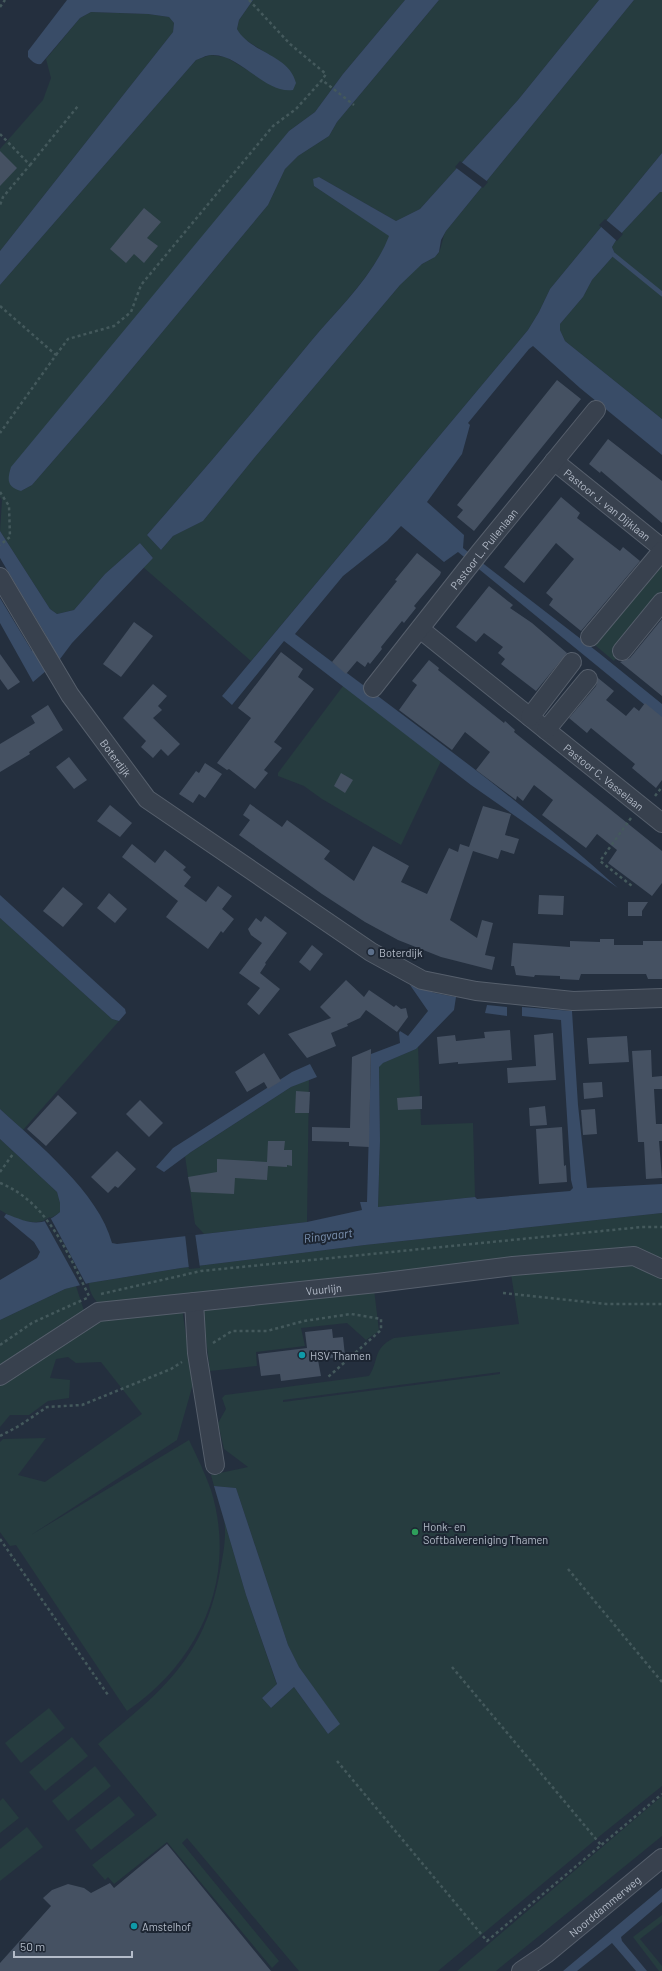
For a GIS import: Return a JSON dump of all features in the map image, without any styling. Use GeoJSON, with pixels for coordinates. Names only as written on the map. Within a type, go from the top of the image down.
{"type":"FeatureCollection","features":[{"type":"Feature","properties":{"kind":"street","name":"Pastoor L. Pullenlaan"},"geometry":{"type":"LineString","coordinates":[[373,688],[480,552],[596,410]]}},
{"type":"Feature","properties":{"kind":"street","name":"Pastoor J. van Dijklaan"},"geometry":{"type":"LineString","coordinates":[[554,461],[662,549],[590,637]]}},
{"type":"Feature","properties":{"kind":"street","name":"Boterdijk"},"geometry":{"type":"LineString","coordinates":[[0,577],[70,695],[148,799],[372,952],[422,980],[476,991],[573,1001],[662,998]]}},
{"type":"Feature","properties":{"kind":"street"},"geometry":{"type":"LineString","coordinates":[[622,651],[662,602]]}},
{"type":"Feature","properties":{"kind":"street","name":"Pastoor C. Vasselaan"},"geometry":{"type":"LineString","coordinates":[[420,629],[662,823]]}},
{"type":"Feature","properties":{"kind":"street"},"geometry":{"type":"LineString","coordinates":[[530,717],[572,662]]}},
{"type":"Feature","properties":{"kind":"street"},"geometry":{"type":"LineString","coordinates":[[546,730],[588,679]]}},
{"type":"Feature","properties":{"kind":"street","name":"Vuurlijn"},"geometry":{"type":"LineString","coordinates":[[0,1376],[98,1312],[377,1283],[513,1266],[634,1256],[662,1269]]}},
{"type":"Feature","properties":{"kind":"street"},"geometry":{"type":"LineString","coordinates":[[194,1302],[197,1353],[215,1465]]}},
{"type":"Feature","properties":{"kind":"street","name":"Noorddammerweg"},"geometry":{"type":"LineString","coordinates":[[521,1971],[546,1954],[662,1858]]}},
{"type":"Feature","properties":{"kind":"street","name":"Noorddammerweg"},"geometry":{"type":"LineString","coordinates":[[536,1971],[546,1954]]}},
{"type":"Feature","properties":{"kind":"path"},"geometry":{"type":"LineString","coordinates":[[0,8],[5,0]]}},
{"type":"Feature","properties":{"kind":"path"},"geometry":{"type":"LineString","coordinates":[[0,433],[68,339],[114,326],[130,312],[141,285],[273,126],[296,109],[326,74],[290,44],[249,0]]}},
{"type":"Feature","properties":{"kind":"path"},"geometry":{"type":"LineString","coordinates":[[322,80],[354,105]]}},
{"type":"Feature","properties":{"kind":"path"},"geometry":{"type":"LineString","coordinates":[[0,205],[3,197],[78,106]]}},
{"type":"Feature","properties":{"kind":"path"},"geometry":{"type":"LineString","coordinates":[[0,134],[30,164]]}},
{"type":"Feature","properties":{"kind":"path"},"geometry":{"type":"LineString","coordinates":[[0,306],[56,354]]}},
{"type":"Feature","properties":{"kind":"path"},"geometry":{"type":"LineString","coordinates":[[0,492],[9,506],[10,537],[0,545]]}},
{"type":"Feature","properties":{"kind":"path"},"geometry":{"type":"LineString","coordinates":[[632,886],[600,861],[631,818],[644,809],[662,787]]}},
{"type":"Feature","properties":{"kind":"path"},"geometry":{"type":"LineString","coordinates":[[0,1172],[13,1154]]}},
{"type":"Feature","properties":{"kind":"path"},"geometry":{"type":"LineString","coordinates":[[0,1183],[9,1186],[33,1203],[47,1218],[85,1287]]}},
{"type":"Feature","properties":{"kind":"path"},"geometry":{"type":"LineString","coordinates":[[0,1345],[32,1323],[90,1296],[200,1271],[642,1227],[662,1227]]}},
{"type":"Feature","properties":{"kind":"path"},"geometry":{"type":"LineString","coordinates":[[503,1293],[606,1304],[662,1304]]}},
{"type":"Feature","properties":{"kind":"path"},"geometry":{"type":"LineString","coordinates":[[327,1378],[381,1330],[381,1319]]}},
{"type":"Feature","properties":{"kind":"path"},"geometry":{"type":"LineString","coordinates":[[0,1539],[108,1695]]}},
{"type":"Feature","properties":{"kind":"path"},"geometry":{"type":"LineString","coordinates":[[568,1570],[662,1682]]}},
{"type":"Feature","properties":{"kind":"path"},"geometry":{"type":"LineString","coordinates":[[452,1667],[601,1845]]}},
{"type":"Feature","properties":{"kind":"path"},"geometry":{"type":"LineString","coordinates":[[337,1761],[488,1941],[662,1794]]}},
{"type":"Feature","properties":{"kind":"green space"},"geometry":{"type":"Polygon","coordinates":[[[253,0],[405,0],[343,74],[315,112],[289,131],[21,491],[32,485],[105,401],[268,205],[285,169],[298,156],[329,136],[337,122],[439,0],[599,0],[518,100],[420,209],[396,221],[319,177],[314,186],[390,236],[383,250],[355,291],[312,340],[210,463],[147,535],[161,550],[173,536],[203,521],[402,282],[415,269],[437,254],[440,250],[446,231],[634,0],[662,0],[662,153],[550,289],[528,330],[251,661],[143,567],[153,558],[140,543],[105,574],[74,610],[57,614],[50,609],[0,531],[2,500],[0,497],[0,285],[196,60],[210,55],[226,57],[275,87],[282,63],[241,37],[237,29],[239,20],[253,0]]]}},
{"type":"Feature","properties":{"kind":"green space"},"geometry":{"type":"Polygon","coordinates":[[[91,12],[148,14],[169,17],[174,23],[173,32],[0,251],[0,149],[43,100],[51,78],[46,59],[80,18],[91,12]]]}},
{"type":"Feature","properties":{"kind":"green space"},"geometry":{"type":"Polygon","coordinates":[[[660,192],[662,192],[662,419],[565,341],[560,330],[560,324],[583,297],[592,280],[615,254],[612,247],[618,237],[660,192]]]}},
{"type":"Feature","properties":{"kind":"green space"},"geometry":{"type":"Polygon","coordinates":[[[662,554],[662,595],[614,661],[590,641],[662,554]]]}},
{"type":"Feature","properties":{"kind":"green space"},"geometry":{"type":"Polygon","coordinates":[[[343,686],[441,761],[401,845],[322,799],[304,786],[278,776],[278,773],[343,686]]]}},
{"type":"Feature","properties":{"kind":"green space"},"geometry":{"type":"Polygon","coordinates":[[[0,918],[112,1019],[119,1021],[23,1130],[0,1109],[0,918]]]}},
{"type":"Feature","properties":{"kind":"green space"},"geometry":{"type":"Polygon","coordinates":[[[418,1046],[421,1125],[473,1123],[475,1197],[378,1207],[380,1141],[379,1067],[380,1064],[416,1049],[418,1046]]]}},
{"type":"Feature","properties":{"kind":"green space"},"geometry":{"type":"Polygon","coordinates":[[[309,1079],[307,1222],[204,1234],[195,1224],[185,1156],[291,1087],[309,1079]]]}},
{"type":"Feature","properties":{"kind":"green space"},"geometry":{"type":"Polygon","coordinates":[[[0,1139],[57,1192],[60,1203],[60,1212],[45,1220],[30,1222],[22,1221],[0,1210],[0,1139]]]}},
{"type":"Feature","properties":{"kind":"green space"},"geometry":{"type":"Polygon","coordinates":[[[662,1213],[662,1262],[101,1307],[93,1296],[89,1287],[89,1283],[181,1268],[365,1245],[662,1213]]]}},
{"type":"Feature","properties":{"kind":"green space"},"geometry":{"type":"Polygon","coordinates":[[[632,1263],[662,1275],[662,1786],[438,1971],[299,1971],[187,1838],[182,1843],[279,1961],[272,1968],[167,1842],[114,1884],[108,1877],[105,1880],[92,1865],[157,1815],[98,1744],[161,1689],[192,1650],[204,1627],[213,1601],[224,1546],[224,1520],[246,1595],[277,1685],[262,1698],[271,1708],[294,1687],[328,1734],[339,1724],[299,1667],[288,1645],[236,1488],[214,1486],[211,1475],[248,1467],[224,1449],[218,1423],[226,1409],[222,1398],[225,1395],[369,1376],[379,1350],[387,1342],[394,1338],[519,1324],[511,1274],[632,1263]],[[500,1372],[283,1400],[283,1402],[500,1374],[500,1372]]]}},
{"type":"Feature","properties":{"kind":"green space"},"geometry":{"type":"Polygon","coordinates":[[[76,1286],[85,1314],[0,1371],[0,1320],[65,1289],[76,1286]]]}},
{"type":"Feature","properties":{"kind":"green space"},"geometry":{"type":"Polygon","coordinates":[[[374,1289],[379,1331],[366,1340],[347,1323],[301,1328],[305,1346],[256,1352],[257,1366],[210,1371],[202,1308],[374,1289]]]}},
{"type":"Feature","properties":{"kind":"green space"},"geometry":{"type":"Polygon","coordinates":[[[182,1308],[193,1384],[177,1440],[31,1535],[189,1440],[204,1471],[211,1490],[218,1523],[220,1555],[216,1585],[206,1615],[193,1642],[175,1668],[153,1691],[127,1711],[16,1545],[10,1546],[0,1532],[0,1442],[3,1439],[46,1438],[18,1475],[45,1482],[142,1414],[101,1362],[76,1363],[68,1357],[56,1359],[50,1378],[70,1380],[69,1398],[48,1401],[29,1415],[10,1415],[0,1427],[0,1383],[101,1318],[182,1308]]]}},
{"type":"Feature","properties":{"kind":"green space"},"geometry":{"type":"Polygon","coordinates":[[[49,1708],[65,1728],[21,1763],[5,1743],[49,1708]]]}},
{"type":"Feature","properties":{"kind":"green space"},"geometry":{"type":"Polygon","coordinates":[[[72,1737],[88,1756],[45,1791],[29,1772],[72,1737]]]}},
{"type":"Feature","properties":{"kind":"green space"},"geometry":{"type":"Polygon","coordinates":[[[95,1766],[111,1786],[68,1821],[52,1801],[95,1766]]]}},
{"type":"Feature","properties":{"kind":"green space"},"geometry":{"type":"Polygon","coordinates":[[[119,1796],[135,1815],[91,1850],[75,1830],[119,1796]]]}},
{"type":"Feature","properties":{"kind":"green space"},"geometry":{"type":"Polygon","coordinates":[[[662,1796],[662,1836],[496,1971],[457,1971],[662,1796]]]}},
{"type":"Feature","properties":{"kind":"green space"},"geometry":{"type":"Polygon","coordinates":[[[3,1798],[19,1818],[0,1833],[0,1801],[3,1798]]]}},
{"type":"Feature","properties":{"kind":"green space"},"geometry":{"type":"Polygon","coordinates":[[[27,1827],[43,1847],[0,1881],[0,1849],[27,1827]]]}},
{"type":"Feature","properties":{"kind":"green space"},"geometry":{"type":"Polygon","coordinates":[[[662,1915],[662,1922],[640,1939],[662,1966],[662,1971],[659,1971],[633,1937],[662,1915]]]}},
{"type":"Feature","properties":{"kind":"water"},"geometry":{"type":"Polygon","coordinates":[[[67,0],[253,0],[239,20],[237,29],[243,37],[278,59],[286,66],[292,73],[296,83],[293,90],[282,90],[262,80],[232,60],[222,56],[209,55],[196,60],[0,285],[0,251],[173,32],[174,23],[169,17],[148,14],[91,12],[80,18],[41,64],[35,63],[28,57],[28,51],[67,0]]]}},
{"type":"Feature","properties":{"kind":"water"},"geometry":{"type":"Polygon","coordinates":[[[405,0],[439,0],[337,122],[329,136],[298,156],[285,169],[268,205],[105,401],[32,485],[21,491],[13,487],[9,482],[11,467],[289,131],[315,112],[343,74],[405,0]]]}},
{"type":"Feature","properties":{"kind":"water"},"geometry":{"type":"Polygon","coordinates":[[[599,0],[634,0],[446,231],[441,240],[439,252],[435,257],[422,264],[400,285],[203,521],[173,536],[161,550],[147,535],[355,291],[374,264],[389,236],[314,186],[313,179],[319,177],[396,221],[420,209],[518,100],[599,0]]]}},
{"type":"Feature","properties":{"kind":"water"},"geometry":{"type":"Polygon","coordinates":[[[662,153],[662,192],[660,192],[618,237],[612,247],[615,254],[592,280],[583,297],[560,324],[560,330],[565,341],[662,419],[662,455],[580,388],[533,346],[468,423],[470,425],[462,454],[427,502],[464,535],[463,548],[599,653],[662,704],[662,719],[458,552],[444,562],[401,526],[387,541],[343,576],[295,634],[541,821],[618,888],[471,785],[284,641],[232,705],[222,696],[528,330],[550,289],[662,153]]]}},
{"type":"Feature","properties":{"kind":"water"},"geometry":{"type":"Polygon","coordinates":[[[0,531],[50,609],[57,614],[74,610],[105,574],[140,543],[153,558],[72,643],[60,659],[33,682],[0,623],[0,598],[32,651],[47,637],[0,558],[0,531]]]}},
{"type":"Feature","properties":{"kind":"water"},"geometry":{"type":"Polygon","coordinates":[[[0,895],[125,1009],[126,1013],[119,1021],[112,1019],[0,918],[0,895]]]}},
{"type":"Feature","properties":{"kind":"water","name":"Ringvaart"},"geometry":{"type":"Polygon","coordinates":[[[410,985],[435,993],[456,997],[454,1010],[416,1049],[383,1063],[379,1067],[380,1141],[378,1207],[475,1197],[477,1199],[570,1191],[573,1188],[571,1180],[561,1020],[522,1016],[522,1007],[572,1011],[578,1105],[587,1188],[662,1184],[662,1213],[365,1245],[181,1268],[89,1283],[65,1289],[0,1320],[0,1280],[37,1258],[40,1252],[34,1242],[4,1217],[6,1214],[27,1221],[46,1221],[60,1212],[60,1203],[57,1192],[0,1139],[0,1109],[49,1154],[81,1188],[105,1224],[112,1243],[117,1244],[307,1222],[362,1210],[360,1202],[367,1202],[371,1054],[400,1043],[400,1031],[408,1036],[428,1011],[410,985]]]}},
{"type":"Feature","properties":{"kind":"water"},"geometry":{"type":"Polygon","coordinates":[[[487,1005],[507,1007],[507,1016],[485,1013],[487,1005]]]}},
{"type":"Feature","properties":{"kind":"water"},"geometry":{"type":"Polygon","coordinates":[[[310,1064],[317,1077],[291,1087],[191,1152],[164,1172],[156,1167],[173,1148],[292,1072],[310,1064]]]}},
{"type":"Feature","properties":{"kind":"water"},"geometry":{"type":"Polygon","coordinates":[[[214,1486],[236,1488],[288,1645],[299,1667],[340,1724],[328,1734],[294,1687],[271,1708],[262,1698],[277,1684],[246,1595],[214,1486]]]}},
{"type":"Feature","properties":{"kind":"water"},"geometry":{"type":"Polygon","coordinates":[[[662,1888],[662,1902],[621,1937],[622,1941],[647,1971],[636,1971],[612,1943],[577,1971],[563,1971],[662,1888]]]}},
{"type":"Feature","properties":{"kind":"pier"},"geometry":{"type":"Polygon","coordinates":[[[460,161],[488,182],[483,188],[455,167],[460,161]]]}},
{"type":"Feature","properties":{"kind":"pier"},"geometry":{"type":"Polygon","coordinates":[[[605,219],[623,234],[617,241],[599,225],[605,219]]]}},
{"type":"Feature","properties":{"kind":"pier"},"geometry":{"type":"Polygon","coordinates":[[[50,1217],[87,1286],[81,1287],[44,1220],[50,1217]]]}},
{"type":"Feature","properties":{"kind":"pier"},"geometry":{"type":"Polygon","coordinates":[[[195,1233],[200,1268],[189,1269],[185,1234],[195,1233]]]}},
{"type":"Feature","properties":{"kind":"building"},"geometry":{"type":"Polygon","coordinates":[[[0,151],[17,168],[0,186],[0,151]]]}},
{"type":"Feature","properties":{"kind":"building"},"geometry":{"type":"Polygon","coordinates":[[[144,208],[161,222],[147,238],[158,246],[144,263],[134,254],[126,263],[110,249],[144,208]]]}},
{"type":"Feature","properties":{"kind":"building"},"geometry":{"type":"Polygon","coordinates":[[[557,380],[581,399],[474,531],[457,517],[463,510],[457,505],[557,380]]]}},
{"type":"Feature","properties":{"kind":"building"},"geometry":{"type":"Polygon","coordinates":[[[608,439],[662,481],[662,523],[601,471],[600,473],[589,464],[608,439]]]}},
{"type":"Feature","properties":{"kind":"building"},"geometry":{"type":"Polygon","coordinates":[[[561,497],[580,513],[577,518],[620,551],[623,547],[640,561],[581,631],[549,605],[553,599],[546,593],[574,559],[556,543],[524,583],[504,567],[561,497]]]}},
{"type":"Feature","properties":{"kind":"building"},"geometry":{"type":"Polygon","coordinates":[[[417,553],[441,572],[440,575],[414,606],[416,608],[404,623],[402,621],[381,647],[382,649],[370,664],[368,662],[365,667],[357,661],[346,674],[332,662],[397,581],[395,580],[417,553]]]}},
{"type":"Feature","properties":{"kind":"building"},"geometry":{"type":"Polygon","coordinates":[[[489,586],[513,605],[510,608],[532,623],[567,653],[536,691],[501,664],[505,659],[498,653],[503,647],[484,633],[476,642],[456,627],[489,586]]]}},
{"type":"Feature","properties":{"kind":"building"},"geometry":{"type":"Polygon","coordinates":[[[662,619],[662,696],[620,662],[630,658],[662,619]]]}},
{"type":"Feature","properties":{"kind":"building"},"geometry":{"type":"Polygon","coordinates":[[[134,622],[153,636],[121,677],[103,664],[134,622]]]}},
{"type":"Feature","properties":{"kind":"building"},"geometry":{"type":"Polygon","coordinates":[[[281,652],[303,669],[298,677],[314,689],[274,742],[282,748],[264,770],[268,773],[255,789],[229,769],[227,770],[217,763],[251,718],[238,708],[281,652]]]}},
{"type":"Feature","properties":{"kind":"building"},"geometry":{"type":"Polygon","coordinates":[[[0,654],[20,682],[8,690],[0,679],[0,654]]]}},
{"type":"Feature","properties":{"kind":"building"},"geometry":{"type":"Polygon","coordinates":[[[429,660],[439,668],[438,670],[504,723],[505,721],[515,730],[514,732],[662,851],[662,883],[652,896],[608,863],[617,850],[597,834],[586,848],[542,815],[553,800],[534,785],[523,801],[517,796],[516,800],[476,770],[490,752],[465,732],[452,750],[399,710],[417,685],[412,681],[429,660]]]}},
{"type":"Feature","properties":{"kind":"building"},"geometry":{"type":"Polygon","coordinates":[[[598,678],[614,691],[606,700],[626,716],[634,707],[639,711],[645,703],[662,717],[662,780],[656,788],[632,768],[635,764],[591,728],[587,733],[569,718],[596,686],[598,678]]]}},
{"type":"Feature","properties":{"kind":"building"},"geometry":{"type":"Polygon","coordinates":[[[153,684],[167,696],[158,706],[162,710],[153,718],[180,744],[168,756],[161,749],[153,758],[141,747],[146,741],[123,718],[153,684]]]}},
{"type":"Feature","properties":{"kind":"building"},"geometry":{"type":"Polygon","coordinates":[[[48,705],[63,730],[29,752],[30,754],[0,772],[0,744],[35,723],[31,716],[48,705]]]}},
{"type":"Feature","properties":{"kind":"building"},"geometry":{"type":"Polygon","coordinates":[[[69,757],[87,780],[74,789],[56,767],[69,757]]]}},
{"type":"Feature","properties":{"kind":"building"},"geometry":{"type":"Polygon","coordinates":[[[205,763],[222,774],[205,798],[199,794],[193,803],[179,794],[196,771],[199,773],[205,763]]]}},
{"type":"Feature","properties":{"kind":"building"},"geometry":{"type":"Polygon","coordinates":[[[341,773],[353,780],[345,793],[334,786],[341,773]]]}},
{"type":"Feature","properties":{"kind":"building"},"geometry":{"type":"Polygon","coordinates":[[[250,804],[282,827],[287,820],[330,851],[324,859],[354,881],[373,846],[409,866],[401,882],[427,894],[449,848],[458,852],[460,844],[469,847],[483,806],[511,814],[505,835],[519,839],[514,854],[501,850],[498,859],[473,851],[450,920],[477,938],[482,920],[493,923],[485,955],[495,957],[492,970],[441,957],[398,940],[365,922],[322,894],[239,835],[250,820],[243,815],[250,804]]]}},
{"type":"Feature","properties":{"kind":"building"},"geometry":{"type":"Polygon","coordinates":[[[110,805],[132,823],[120,837],[97,821],[110,805]]]}},
{"type":"Feature","properties":{"kind":"building"},"geometry":{"type":"Polygon","coordinates":[[[132,844],[155,863],[165,850],[186,867],[183,870],[191,877],[184,886],[206,902],[218,886],[232,896],[222,909],[234,919],[223,933],[221,931],[208,949],[166,917],[178,901],[122,857],[132,844]]]}},
{"type":"Feature","properties":{"kind":"building"},"geometry":{"type":"Polygon","coordinates":[[[63,887],[83,904],[63,927],[43,911],[63,887]]]}},
{"type":"Feature","properties":{"kind":"building"},"geometry":{"type":"Polygon","coordinates":[[[109,893],[127,909],[115,923],[97,908],[109,893]]]}},
{"type":"Feature","properties":{"kind":"building"},"geometry":{"type":"Polygon","coordinates":[[[539,895],[564,896],[563,915],[538,914],[539,895]]]}},
{"type":"Feature","properties":{"kind":"building"},"geometry":{"type":"Polygon","coordinates":[[[628,902],[648,902],[642,911],[642,916],[628,916],[628,902]]]}},
{"type":"Feature","properties":{"kind":"building"},"geometry":{"type":"Polygon","coordinates":[[[265,916],[287,933],[265,963],[266,964],[260,973],[280,989],[259,1015],[247,1004],[260,988],[239,973],[262,943],[251,935],[248,929],[256,918],[261,922],[265,916]]]}},
{"type":"Feature","properties":{"kind":"building"},"geometry":{"type":"Polygon","coordinates":[[[600,939],[614,939],[614,945],[643,945],[643,941],[662,941],[662,979],[648,979],[646,974],[581,974],[579,980],[560,979],[560,976],[535,975],[534,977],[516,975],[514,966],[511,966],[513,943],[570,947],[570,941],[600,942],[600,939]]]}},
{"type":"Feature","properties":{"kind":"building"},"geometry":{"type":"Polygon","coordinates":[[[312,945],[323,954],[310,971],[299,962],[312,945]]]}},
{"type":"Feature","properties":{"kind":"building"},"geometry":{"type":"Polygon","coordinates":[[[346,980],[364,997],[369,990],[394,1007],[396,1005],[401,1009],[406,1008],[408,1017],[397,1032],[366,1010],[360,1018],[347,1024],[348,1026],[331,1033],[336,1046],[307,1058],[288,1034],[331,1018],[320,1007],[346,980]]]}},
{"type":"Feature","properties":{"kind":"building"},"geometry":{"type":"Polygon","coordinates":[[[510,1030],[512,1060],[439,1064],[437,1037],[455,1035],[456,1041],[485,1038],[484,1032],[510,1030]]]}},
{"type":"Feature","properties":{"kind":"building"},"geometry":{"type":"Polygon","coordinates":[[[553,1033],[556,1080],[508,1083],[507,1068],[536,1066],[534,1035],[553,1033]]]}},
{"type":"Feature","properties":{"kind":"building"},"geometry":{"type":"Polygon","coordinates":[[[627,1036],[629,1062],[589,1064],[587,1038],[627,1036]]]}},
{"type":"Feature","properties":{"kind":"building"},"geometry":{"type":"Polygon","coordinates":[[[371,1049],[369,1147],[349,1146],[349,1142],[312,1141],[312,1127],[350,1128],[352,1057],[371,1049]]]}},
{"type":"Feature","properties":{"kind":"building"},"geometry":{"type":"Polygon","coordinates":[[[651,1050],[652,1077],[662,1076],[662,1089],[654,1089],[656,1124],[662,1124],[662,1141],[659,1141],[662,1178],[646,1179],[644,1142],[638,1142],[632,1051],[651,1050]]]}},
{"type":"Feature","properties":{"kind":"building"},"geometry":{"type":"Polygon","coordinates":[[[264,1053],[281,1081],[268,1089],[264,1082],[247,1092],[235,1072],[264,1053]]]}},
{"type":"Feature","properties":{"kind":"building"},"geometry":{"type":"Polygon","coordinates":[[[602,1082],[603,1097],[584,1099],[583,1083],[602,1082]]]}},
{"type":"Feature","properties":{"kind":"building"},"geometry":{"type":"Polygon","coordinates":[[[296,1091],[310,1092],[309,1113],[295,1113],[296,1091]]]}},
{"type":"Feature","properties":{"kind":"building"},"geometry":{"type":"Polygon","coordinates":[[[58,1095],[77,1113],[46,1146],[27,1129],[58,1095]]]}},
{"type":"Feature","properties":{"kind":"building"},"geometry":{"type":"Polygon","coordinates":[[[422,1096],[422,1109],[398,1110],[397,1098],[422,1096]]]}},
{"type":"Feature","properties":{"kind":"building"},"geometry":{"type":"Polygon","coordinates":[[[140,1100],[163,1123],[149,1137],[126,1114],[140,1100]]]}},
{"type":"Feature","properties":{"kind":"building"},"geometry":{"type":"Polygon","coordinates":[[[545,1106],[547,1125],[530,1126],[529,1108],[545,1106]]]}},
{"type":"Feature","properties":{"kind":"building"},"geometry":{"type":"Polygon","coordinates":[[[595,1109],[597,1134],[583,1135],[581,1110],[595,1109]]]}},
{"type":"Feature","properties":{"kind":"building"},"geometry":{"type":"Polygon","coordinates":[[[562,1127],[564,1166],[566,1165],[567,1182],[539,1184],[536,1129],[562,1127]]]}},
{"type":"Feature","properties":{"kind":"building"},"geometry":{"type":"Polygon","coordinates":[[[268,1141],[285,1141],[284,1150],[292,1150],[292,1166],[268,1166],[267,1180],[235,1178],[234,1194],[191,1192],[188,1177],[217,1172],[217,1159],[267,1162],[268,1141]]]}},
{"type":"Feature","properties":{"kind":"building"},"geometry":{"type":"Polygon","coordinates":[[[117,1151],[136,1169],[118,1188],[115,1186],[108,1193],[91,1177],[117,1151]]]}},
{"type":"Feature","properties":{"kind":"building","name":"HSV Thamen"},"geometry":{"type":"Polygon","coordinates":[[[332,1329],[333,1338],[343,1337],[345,1356],[318,1360],[321,1376],[281,1381],[280,1374],[261,1376],[258,1354],[307,1348],[305,1332],[332,1329]]]}},
{"type":"Feature","properties":{"kind":"building","name":"Amstelhof"},"geometry":{"type":"Polygon","coordinates":[[[167,1844],[271,1971],[0,1971],[0,1963],[51,1906],[43,1898],[52,1890],[68,1884],[84,1888],[91,1893],[110,1883],[114,1888],[167,1844]]]}},
{"type":"Feature","properties":{"kind":"waterway"},"geometry":{"type":"LineString","coordinates":[[614,255],[662,294]]}},
{"type":"Feature","properties":{"kind":"place","name":"Boterdijk"},"geometry":{"type":"Point","coordinates":[371,952]}},
{"type":"Feature","properties":{"kind":"place","name":"HSV Thamen"},"geometry":{"type":"Point","coordinates":[302,1355]}},
{"type":"Feature","properties":{"kind":"place","name":"Honk- en Softbalvereniging Thamen"},"geometry":{"type":"Point","coordinates":[415,1532]}},
{"type":"Feature","properties":{"kind":"place","name":"Amstelhof"},"geometry":{"type":"Point","coordinates":[134,1926]}}]}
